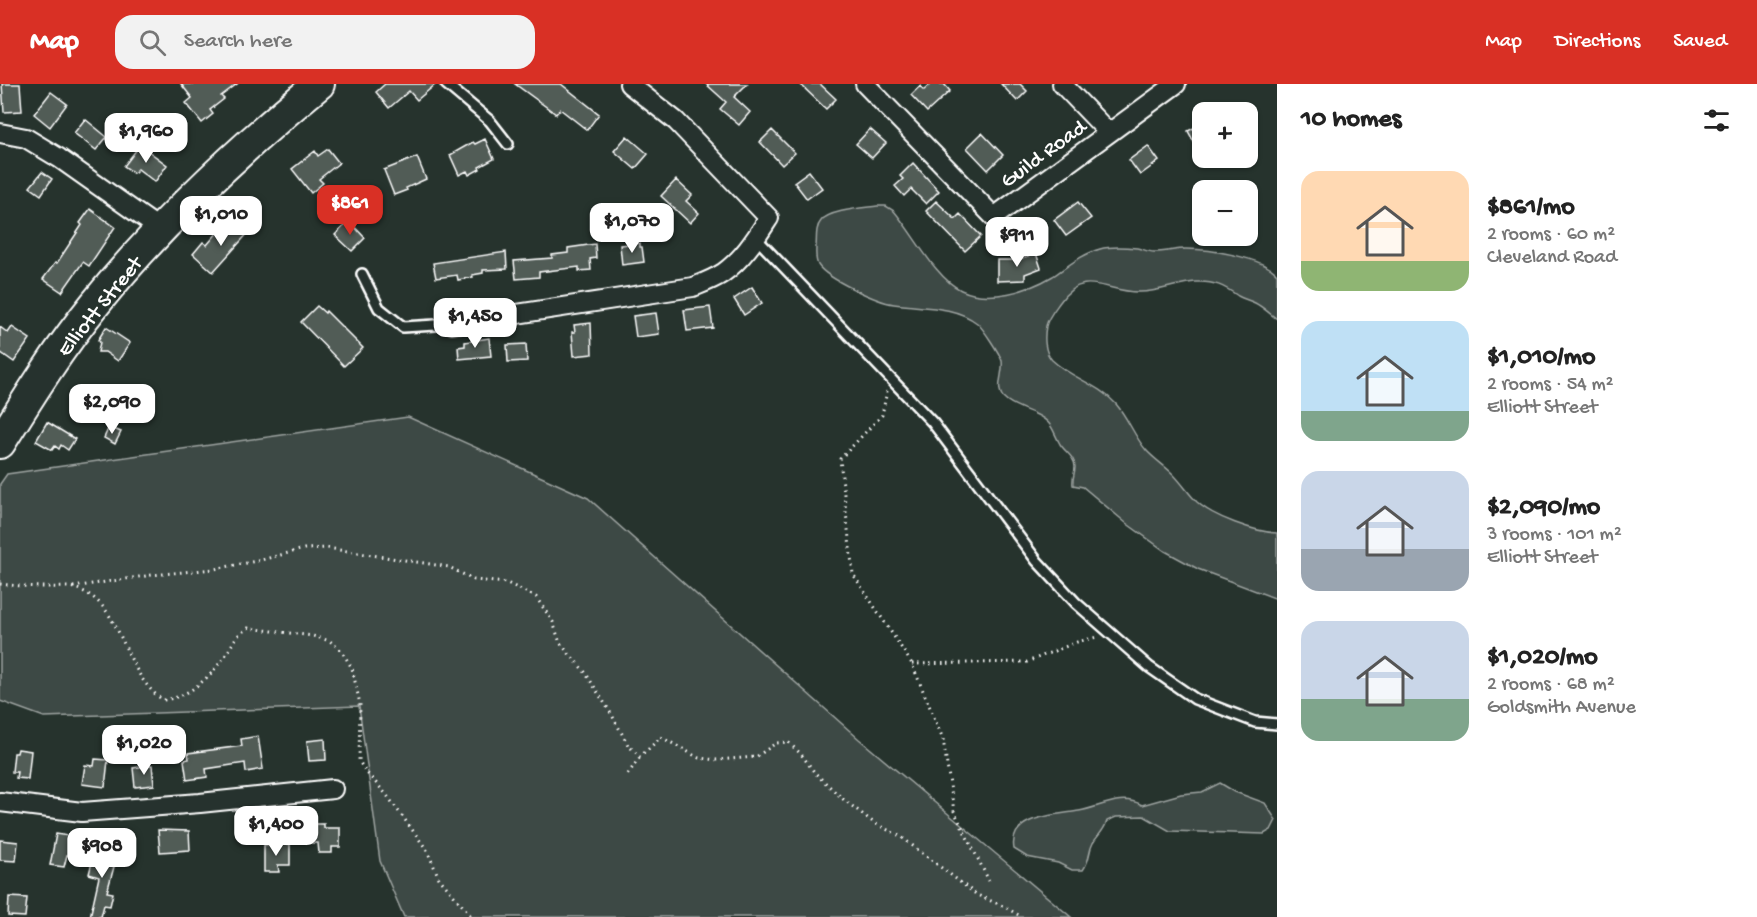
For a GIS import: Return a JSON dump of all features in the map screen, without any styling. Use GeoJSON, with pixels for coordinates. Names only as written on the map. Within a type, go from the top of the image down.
{"type":"FeatureCollection","features":[{"type":"Feature","properties":{"kind":"main road","name":"Elliott Street"},"geometry":{"type":"LineString","coordinates":[[0,442],[72,333],[122,272],[161,230],[260,134],[320,84]]}},
{"type":"Feature","properties":{"kind":"street"},"geometry":{"type":"LineString","coordinates":[[452,324],[693,287],[723,273],[742,256],[756,238],[769,218],[676,121],[629,84]]}},
{"type":"Feature","properties":{"kind":"street","name":"Guild Road"},"geometry":{"type":"LineString","coordinates":[[865,84],[994,217],[1176,84]]}},
{"type":"Feature","properties":{"kind":"street"},"geometry":{"type":"LineString","coordinates":[[1062,84],[1109,133]]}},
{"type":"Feature","properties":{"kind":"street"},"geometry":{"type":"LineString","coordinates":[[0,133],[26,138],[59,158],[161,230]]}},
{"type":"Feature","properties":{"kind":"street"},"geometry":{"type":"LineString","coordinates":[[0,802],[82,812],[200,803],[333,789]]}},
{"type":"Feature","properties":{"kind":"lane"},"geometry":{"type":"LineString","coordinates":[[446,84],[490,122],[508,144]]}},
{"type":"Feature","properties":{"kind":"lane"},"geometry":{"type":"LineString","coordinates":[[756,238],[933,423],[1037,561],[1076,603],[1149,667],[1196,699],[1255,722],[1277,724]]}},
{"type":"Feature","properties":{"kind":"lane"},"geometry":{"type":"LineString","coordinates":[[363,274],[379,308],[403,327],[452,324]]}},
{"type":"Feature","properties":{"kind":"path"},"geometry":{"type":"LineString","coordinates":[[889,377],[882,415],[840,459],[854,574],[912,664],[943,739],[954,811],[989,881]]}},
{"type":"Feature","properties":{"kind":"path"},"geometry":{"type":"LineString","coordinates":[[0,584],[23,587],[73,587],[152,575],[214,569],[304,549],[327,548],[449,567],[474,580],[507,583],[536,597],[553,622],[560,643],[585,672],[628,745],[640,758]]}},
{"type":"Feature","properties":{"kind":"path"},"geometry":{"type":"LineString","coordinates":[[73,587],[93,598],[109,612],[134,668],[152,693],[163,700],[175,699],[207,678],[228,651],[236,636],[248,628],[313,636],[330,641],[341,650],[352,668],[360,704],[359,761],[427,850],[439,878],[472,917]]}},
{"type":"Feature","properties":{"kind":"path"},"geometry":{"type":"LineString","coordinates":[[912,664],[1027,662],[1077,642],[1111,633]]}},
{"type":"Feature","properties":{"kind":"path"},"geometry":{"type":"LineString","coordinates":[[628,774],[661,737],[699,758],[717,760],[756,757],[776,743],[788,742],[801,754],[815,773],[874,823],[900,836],[977,895],[1022,917]]}},
{"type":"Feature","properties":{"kind":"shaded area"},"geometry":{"type":"Polygon","coordinates":[[[886,206],[894,211],[943,276],[961,290],[972,294],[1008,294],[1053,276],[1087,254],[1114,247],[1137,248],[1150,252],[1186,249],[1221,252],[1260,263],[1277,274],[1277,319],[1255,303],[1214,283],[1196,282],[1138,292],[1086,284],[1077,286],[1060,302],[1047,323],[1045,339],[1047,353],[1052,360],[1067,372],[1109,397],[1124,415],[1146,450],[1173,474],[1204,508],[1235,523],[1277,533],[1277,599],[1198,569],[1165,551],[1126,523],[1083,487],[1073,485],[1075,467],[1073,460],[1060,444],[1049,423],[1003,397],[1000,389],[1002,361],[991,341],[977,323],[948,310],[894,304],[877,299],[853,289],[823,271],[816,260],[817,230],[821,221],[831,214],[886,206]]]}},
{"type":"Feature","properties":{"kind":"shaded area"},"geometry":{"type":"Polygon","coordinates":[[[408,417],[588,498],[859,739],[1071,917],[404,917],[380,861],[359,706],[44,717],[0,701],[0,484],[7,474],[408,417]]]}},
{"type":"Feature","properties":{"kind":"shaded area"},"geometry":{"type":"Polygon","coordinates":[[[1220,783],[1235,792],[1265,803],[1276,820],[1271,830],[1264,834],[1170,831],[1144,816],[1116,817],[1107,821],[1093,843],[1083,870],[1072,870],[1058,863],[1027,857],[1014,849],[1014,838],[1019,829],[1036,819],[1118,801],[1126,800],[1142,805],[1181,794],[1202,792],[1220,783]]]}},
{"type":"Feature","properties":{"kind":"building"},"geometry":{"type":"Polygon","coordinates":[[[2,84],[20,84],[22,111],[4,112],[2,84]]]}},
{"type":"Feature","properties":{"kind":"building"},"geometry":{"type":"Polygon","coordinates":[[[181,84],[237,84],[221,96],[224,99],[210,110],[213,114],[202,123],[186,103],[192,98],[181,84]]]}},
{"type":"Feature","properties":{"kind":"building"},"geometry":{"type":"Polygon","coordinates":[[[385,84],[436,84],[417,100],[409,91],[389,108],[376,92],[385,84]]]}},
{"type":"Feature","properties":{"kind":"building"},"geometry":{"type":"Polygon","coordinates":[[[515,84],[561,84],[599,114],[587,130],[560,109],[556,114],[515,84]]]}},
{"type":"Feature","properties":{"kind":"building"},"geometry":{"type":"Polygon","coordinates":[[[706,84],[747,84],[734,97],[750,112],[739,125],[720,109],[726,102],[706,84]]]}},
{"type":"Feature","properties":{"kind":"building"},"geometry":{"type":"Polygon","coordinates":[[[800,84],[820,84],[836,99],[826,109],[800,84]]]}},
{"type":"Feature","properties":{"kind":"building"},"geometry":{"type":"Polygon","coordinates":[[[931,84],[944,84],[950,91],[927,112],[911,95],[920,86],[924,90],[931,84]]]}},
{"type":"Feature","properties":{"kind":"building"},"geometry":{"type":"Polygon","coordinates":[[[1001,84],[1020,84],[1027,91],[1017,101],[1001,84]]]}},
{"type":"Feature","properties":{"kind":"building"},"geometry":{"type":"Polygon","coordinates":[[[51,92],[67,104],[50,127],[34,114],[51,92]]]}},
{"type":"Feature","properties":{"kind":"building"},"geometry":{"type":"Polygon","coordinates":[[[85,119],[107,137],[96,150],[74,133],[85,119]]]}},
{"type":"Feature","properties":{"kind":"building"},"geometry":{"type":"Polygon","coordinates":[[[870,129],[886,143],[872,158],[856,144],[870,129]]]}},
{"type":"Feature","properties":{"kind":"building"},"geometry":{"type":"Polygon","coordinates":[[[772,130],[795,153],[782,165],[760,142],[772,130]]]}},
{"type":"Feature","properties":{"kind":"building"},"geometry":{"type":"Polygon","coordinates":[[[982,133],[1003,155],[988,170],[967,148],[982,133]]]}},
{"type":"Feature","properties":{"kind":"building"},"geometry":{"type":"Polygon","coordinates":[[[627,136],[648,154],[635,169],[614,151],[627,136]]]}},
{"type":"Feature","properties":{"kind":"building"},"geometry":{"type":"Polygon","coordinates":[[[485,139],[494,159],[469,175],[467,171],[459,175],[450,155],[473,142],[475,144],[485,139]]]}},
{"type":"Feature","properties":{"kind":"building"},"geometry":{"type":"Polygon","coordinates":[[[140,145],[167,165],[155,182],[138,169],[134,173],[124,166],[140,145]]]}},
{"type":"Feature","properties":{"kind":"building"},"geometry":{"type":"Polygon","coordinates":[[[1148,146],[1159,161],[1140,175],[1129,160],[1148,146]]]}},
{"type":"Feature","properties":{"kind":"building"},"geometry":{"type":"Polygon","coordinates":[[[328,149],[339,163],[319,179],[323,183],[311,193],[292,169],[315,151],[318,156],[328,149]]]}},
{"type":"Feature","properties":{"kind":"building"},"geometry":{"type":"Polygon","coordinates":[[[417,157],[426,179],[394,195],[384,170],[417,157]]]}},
{"type":"Feature","properties":{"kind":"building"},"geometry":{"type":"Polygon","coordinates":[[[913,163],[939,191],[926,204],[911,189],[904,196],[895,186],[903,179],[900,176],[913,163]]]}},
{"type":"Feature","properties":{"kind":"building"},"geometry":{"type":"Polygon","coordinates":[[[809,171],[822,188],[807,199],[794,182],[809,171]]]}},
{"type":"Feature","properties":{"kind":"building"},"geometry":{"type":"Polygon","coordinates":[[[42,172],[52,179],[41,195],[30,187],[42,172]]]}},
{"type":"Feature","properties":{"kind":"building"},"geometry":{"type":"Polygon","coordinates":[[[676,180],[692,195],[686,201],[699,213],[690,223],[661,196],[676,180]]]}},
{"type":"Feature","properties":{"kind":"building"},"geometry":{"type":"Polygon","coordinates":[[[936,201],[955,219],[960,214],[981,236],[965,251],[926,211],[936,201]]]}},
{"type":"Feature","properties":{"kind":"building"},"geometry":{"type":"Polygon","coordinates":[[[1078,202],[1091,218],[1066,236],[1054,220],[1078,202]]]}},
{"type":"Feature","properties":{"kind":"building"},"geometry":{"type":"Polygon","coordinates":[[[90,209],[115,227],[89,266],[83,262],[62,292],[43,279],[57,263],[90,209]]]}},
{"type":"Feature","properties":{"kind":"building"},"geometry":{"type":"Polygon","coordinates":[[[236,221],[249,232],[213,272],[193,254],[203,242],[207,245],[218,232],[223,236],[236,221]]]}},
{"type":"Feature","properties":{"kind":"building"},"geometry":{"type":"Polygon","coordinates":[[[349,221],[365,238],[352,251],[335,235],[349,221]]]}},
{"type":"Feature","properties":{"kind":"building"},"geometry":{"type":"Polygon","coordinates":[[[640,243],[644,262],[622,265],[620,245],[640,243]]]}},
{"type":"Feature","properties":{"kind":"building"},"geometry":{"type":"Polygon","coordinates":[[[595,244],[596,258],[590,259],[591,270],[579,271],[579,267],[539,272],[539,277],[516,279],[514,261],[552,258],[552,255],[568,253],[568,248],[595,244]]]}},
{"type":"Feature","properties":{"kind":"building"},"geometry":{"type":"Polygon","coordinates":[[[506,252],[507,269],[483,270],[483,273],[472,275],[473,277],[458,280],[457,275],[436,278],[433,263],[506,252]]]}},
{"type":"Feature","properties":{"kind":"building"},"geometry":{"type":"Polygon","coordinates":[[[1036,253],[1041,268],[1025,274],[1025,280],[997,281],[997,260],[1017,260],[1036,253]]]}},
{"type":"Feature","properties":{"kind":"building"},"geometry":{"type":"Polygon","coordinates":[[[752,287],[762,303],[744,315],[734,299],[752,287]]]}},
{"type":"Feature","properties":{"kind":"building"},"geometry":{"type":"Polygon","coordinates":[[[317,306],[325,313],[326,311],[363,348],[344,366],[301,322],[317,306]]]}},
{"type":"Feature","properties":{"kind":"building"},"geometry":{"type":"Polygon","coordinates":[[[710,307],[713,328],[687,331],[684,310],[710,307]]]}},
{"type":"Feature","properties":{"kind":"building"},"geometry":{"type":"Polygon","coordinates":[[[656,313],[659,334],[636,337],[633,316],[656,313]]]}},
{"type":"Feature","properties":{"kind":"building"},"geometry":{"type":"Polygon","coordinates":[[[591,323],[592,354],[574,356],[572,332],[575,332],[574,325],[591,323]]]}},
{"type":"Feature","properties":{"kind":"building"},"geometry":{"type":"Polygon","coordinates":[[[0,327],[8,333],[12,327],[30,339],[14,362],[0,352],[0,327]]]}},
{"type":"Feature","properties":{"kind":"building"},"geometry":{"type":"Polygon","coordinates":[[[106,327],[130,343],[118,361],[105,352],[98,352],[100,342],[98,340],[106,327]]]}},
{"type":"Feature","properties":{"kind":"building"},"geometry":{"type":"Polygon","coordinates":[[[489,338],[491,356],[459,359],[458,347],[465,346],[465,342],[489,338]]]}},
{"type":"Feature","properties":{"kind":"building"},"geometry":{"type":"Polygon","coordinates":[[[526,344],[527,361],[508,362],[507,345],[526,344]]]}},
{"type":"Feature","properties":{"kind":"building"},"geometry":{"type":"Polygon","coordinates":[[[47,422],[75,439],[68,450],[61,445],[59,449],[55,446],[52,450],[36,441],[47,422]]]}},
{"type":"Feature","properties":{"kind":"building"},"geometry":{"type":"Polygon","coordinates":[[[109,427],[121,432],[115,444],[104,438],[109,427]]]}},
{"type":"Feature","properties":{"kind":"building"},"geometry":{"type":"Polygon","coordinates":[[[258,736],[263,769],[246,772],[245,763],[206,769],[207,777],[187,780],[184,760],[189,759],[188,753],[242,746],[241,739],[258,736]]]}},
{"type":"Feature","properties":{"kind":"building"},"geometry":{"type":"Polygon","coordinates":[[[325,739],[326,760],[309,761],[307,741],[325,739]]]}},
{"type":"Feature","properties":{"kind":"building"},"geometry":{"type":"Polygon","coordinates":[[[18,749],[31,751],[28,779],[16,778],[17,772],[12,772],[14,753],[17,753],[18,749]]]}},
{"type":"Feature","properties":{"kind":"building"},"geometry":{"type":"Polygon","coordinates":[[[95,759],[108,760],[105,787],[82,784],[85,765],[94,766],[95,759]]]}},
{"type":"Feature","properties":{"kind":"building"},"geometry":{"type":"Polygon","coordinates":[[[152,765],[154,785],[135,787],[133,768],[152,765]]]}},
{"type":"Feature","properties":{"kind":"building"},"geometry":{"type":"Polygon","coordinates":[[[307,824],[324,824],[324,828],[340,828],[340,847],[332,847],[332,853],[319,853],[318,843],[307,843],[307,824]]]}},
{"type":"Feature","properties":{"kind":"building"},"geometry":{"type":"Polygon","coordinates":[[[158,830],[189,831],[190,850],[160,852],[158,830]]]}},
{"type":"Feature","properties":{"kind":"building"},"geometry":{"type":"Polygon","coordinates":[[[56,834],[75,837],[71,856],[67,855],[64,867],[50,865],[56,834]]]}},
{"type":"Feature","properties":{"kind":"building"},"geometry":{"type":"Polygon","coordinates":[[[0,840],[18,842],[16,861],[0,860],[0,840]]]}},
{"type":"Feature","properties":{"kind":"building"},"geometry":{"type":"Polygon","coordinates":[[[290,844],[290,865],[278,865],[279,872],[264,872],[264,845],[290,844]]]}},
{"type":"Feature","properties":{"kind":"building"},"geometry":{"type":"Polygon","coordinates":[[[96,846],[110,850],[109,854],[117,856],[107,892],[113,893],[110,906],[104,905],[101,917],[90,917],[99,877],[89,874],[96,846]]]}},
{"type":"Feature","properties":{"kind":"building"},"geometry":{"type":"Polygon","coordinates":[[[9,897],[27,898],[25,917],[8,916],[9,897]]]}}]}
